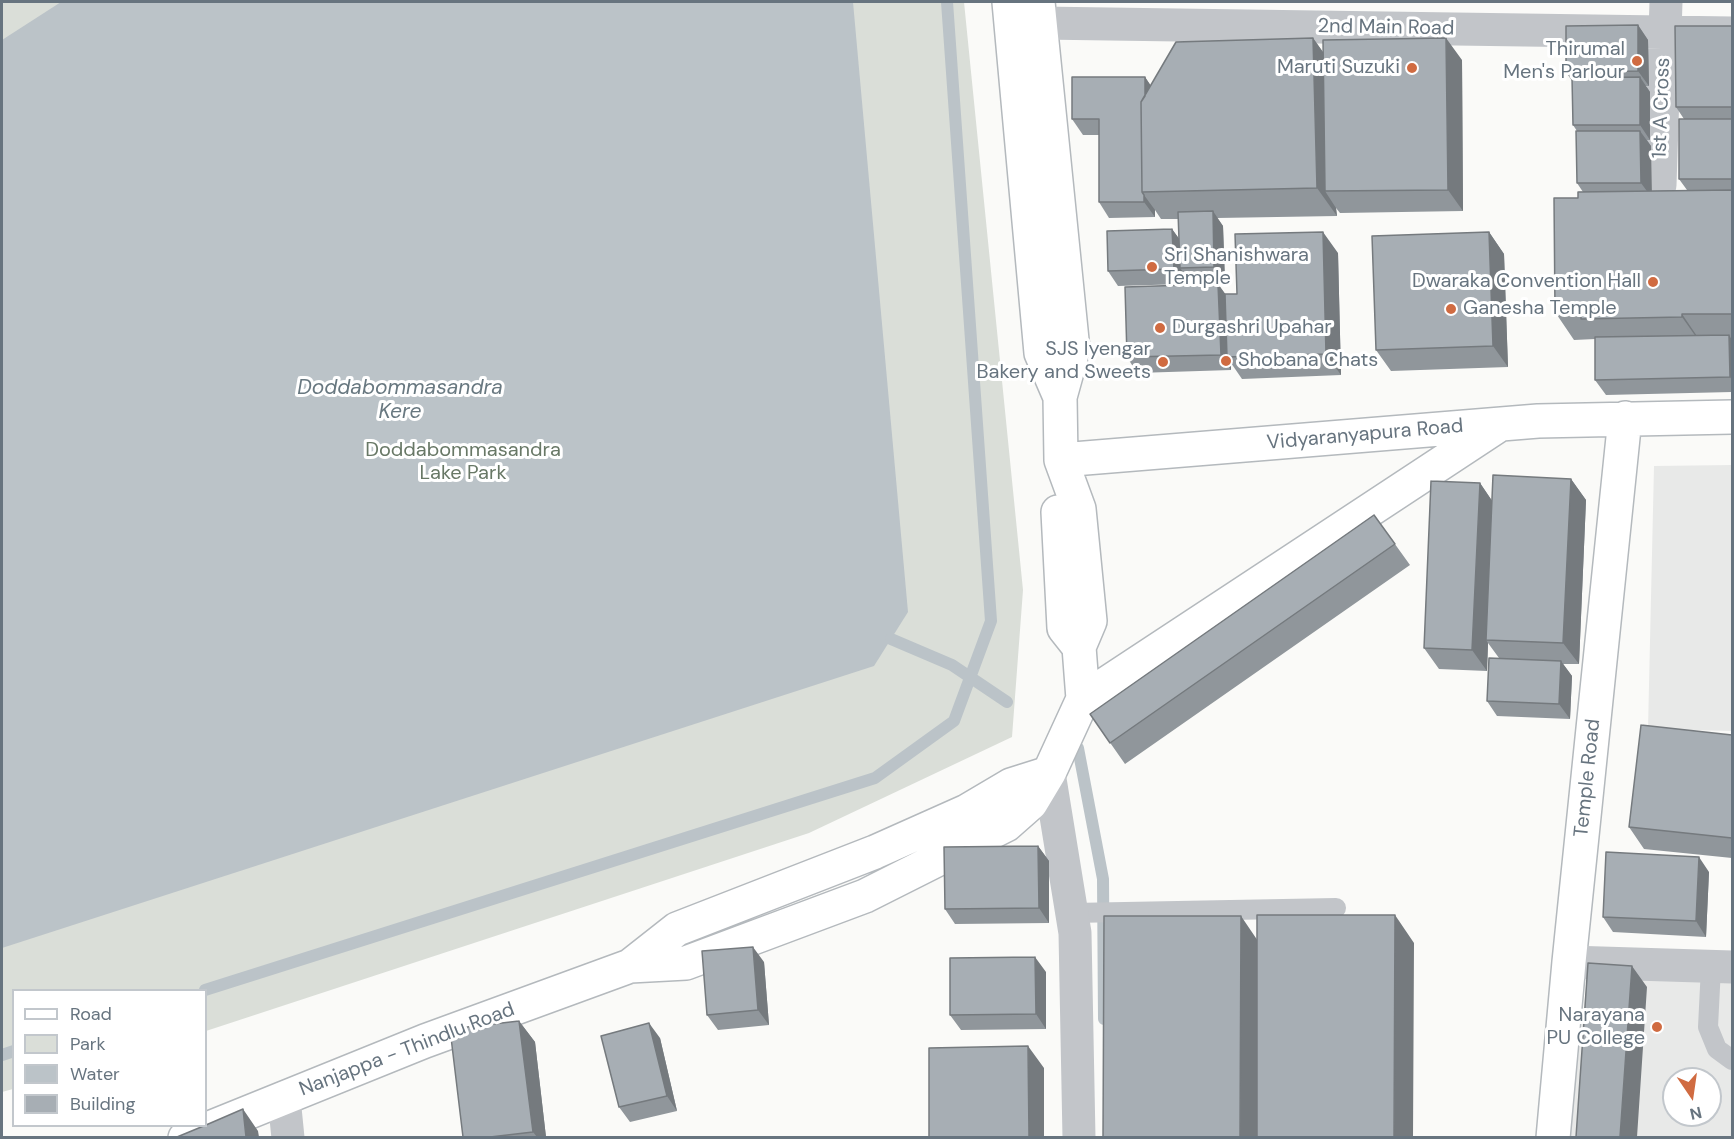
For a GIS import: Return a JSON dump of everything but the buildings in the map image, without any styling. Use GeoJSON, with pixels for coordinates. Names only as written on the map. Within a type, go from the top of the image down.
{"type":"FeatureCollection","features":[{"type":"Feature","properties":{"kind":"main road"},"geometry":{"type":"LineString","coordinates":[[1009,2],[1041,353],[1059,397]]}},
{"type":"Feature","properties":{"kind":"main road"},"geometry":{"type":"LineString","coordinates":[[1039,12],[1072,350],[1059,397],[1061,460],[1079,509],[1058,502],[1064,628],[1079,647],[1083,699],[1049,773]]}},
{"type":"Feature","properties":{"kind":"main road","name":"Vidyaranyapura Road"},"geometry":{"type":"LineString","coordinates":[[1061,460],[1500,424],[1625,418],[1732,417]]}},
{"type":"Feature","properties":{"kind":"main road","name":"Temple Road"},"geometry":{"type":"LineString","coordinates":[[1553,1137],[1625,418]]}},
{"type":"Feature","properties":{"kind":"main road"},"geometry":{"type":"LineString","coordinates":[[1083,699],[1500,424]]}},
{"type":"Feature","properties":{"kind":"main road","name":"Nanjappa - Thindlu Road"},"geometry":{"type":"LineString","coordinates":[[185,1137],[425,1041],[630,966],[677,929],[875,852],[967,811],[1011,784],[1049,773]]}},
{"type":"Feature","properties":{"kind":"street","name":"2nd Main Road"},"geometry":{"type":"LineString","coordinates":[[1039,12],[1665,17],[1732,33]]}},
{"type":"Feature","properties":{"kind":"street","name":"1st A Cross"},"geometry":{"type":"LineString","coordinates":[[1660,185],[1665,17]]}},
{"type":"Feature","properties":{"kind":"street"},"geometry":{"type":"LineString","coordinates":[[1049,773],[1078,914],[1075,933],[1079,1137]]}},
{"type":"Feature","properties":{"kind":"street"},"geometry":{"type":"LineString","coordinates":[[1569,962],[1722,967]]}},
{"type":"Feature","properties":{"kind":"street"},"geometry":{"type":"LineString","coordinates":[[284,1098],[288,1137]]}},
{"type":"Feature","properties":{"kind":"lane"},"geometry":{"type":"LineString","coordinates":[[1078,914],[1336,908]]}},
{"type":"Feature","properties":{"kind":"lane"},"geometry":{"type":"LineString","coordinates":[[1722,967],[1708,1027],[1717,1049],[1732,1060]]}},
{"type":"Feature","properties":{"kind":"shaded area"},"geometry":{"type":"Polygon","coordinates":[[[1732,465],[1732,731],[1648,729],[1654,466],[1732,465]]]}},
{"type":"Feature","properties":{"kind":"shaded area","name":"Narayana PU College"},"geometry":{"type":"Polygon","coordinates":[[[1588,970],[1732,975],[1732,1137],[1569,1138],[1588,970]]]}},
{"type":"Feature","properties":{"kind":"green space","name":"Doddabommasandra Kere"},"geometry":{"type":"Polygon","coordinates":[[[2,2],[964,2],[1023,590],[1012,737],[809,833],[207,1031],[207,989],[12,989],[12,1089],[2,1092],[2,2]]]}},
{"type":"Feature","properties":{"kind":"water","name":"Doddabommasandra Kere"},"geometry":{"type":"Polygon","coordinates":[[[61,2],[853,2],[908,612],[874,666],[2,948],[2,40],[61,2]]]}},
{"type":"Feature","properties":{"kind":"waterway"},"geometry":{"type":"LineString","coordinates":[[207,989],[875,778],[954,721],[991,621],[947,2]]}},
{"type":"Feature","properties":{"kind":"waterway"},"geometry":{"type":"LineString","coordinates":[[891,639],[952,665],[1007,702]]}},
{"type":"Feature","properties":{"kind":"waterway"},"geometry":{"type":"LineString","coordinates":[[1071,742],[1078,748],[1103,879],[1104,1019]]}},
{"type":"Feature","properties":{"kind":"waterway"},"geometry":{"type":"LineString","coordinates":[[2,1055],[12,1052]]}},
{"type":"Feature","properties":{"kind":"place","name":"Thirumal Men's Parlour"},"geometry":{"type":"Point","coordinates":[1637,61]}},
{"type":"Feature","properties":{"kind":"place","name":"Maruti Suzuki"},"geometry":{"type":"Point","coordinates":[1412,68]}},
{"type":"Feature","properties":{"kind":"place","name":"Sri Shanishwara Temple"},"geometry":{"type":"Point","coordinates":[1152,267]}},
{"type":"Feature","properties":{"kind":"place","name":"Dwaraka Convention Hall"},"geometry":{"type":"Point","coordinates":[1653,282]}},
{"type":"Feature","properties":{"kind":"place","name":"Ganesha Temple"},"geometry":{"type":"Point","coordinates":[1451,309]}},
{"type":"Feature","properties":{"kind":"place","name":"Durgashri Upahar"},"geometry":{"type":"Point","coordinates":[1160,328]}},
{"type":"Feature","properties":{"kind":"place","name":"Shobana Chats"},"geometry":{"type":"Point","coordinates":[1226,361]}},
{"type":"Feature","properties":{"kind":"place","name":"SJS Iyengar Bakery and Sweets"},"geometry":{"type":"Point","coordinates":[1163,362]}},
{"type":"Feature","properties":{"kind":"place","name":"Narayana PU College"},"geometry":{"type":"Point","coordinates":[1657,1027]}},
{"type":"Feature","properties":{"kind":"park label","name":"Doddabommasandra Lake Park"},"geometry":{"type":"Point","coordinates":[463,462]}}]}
